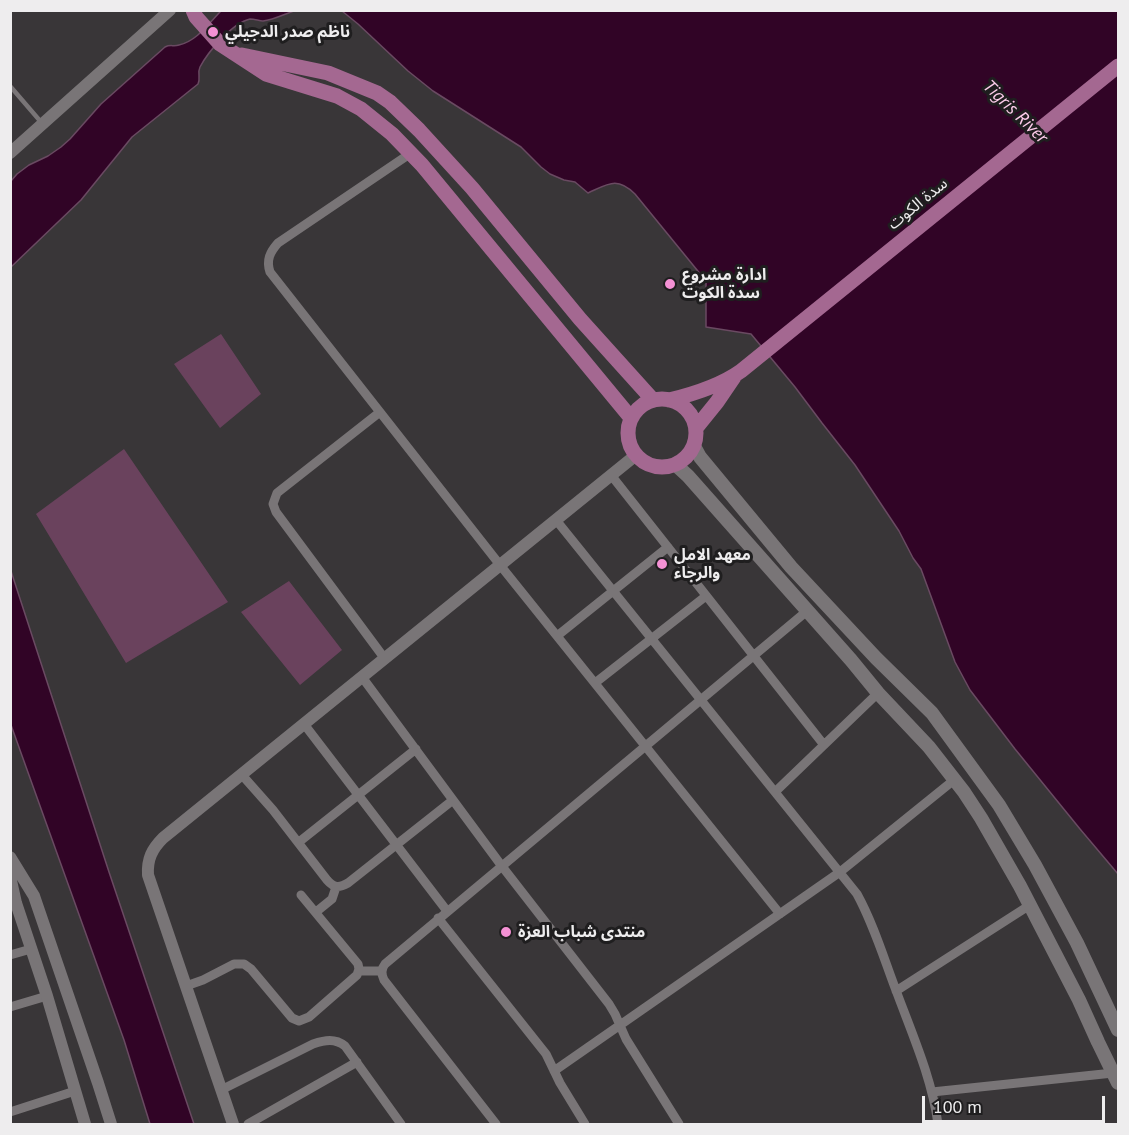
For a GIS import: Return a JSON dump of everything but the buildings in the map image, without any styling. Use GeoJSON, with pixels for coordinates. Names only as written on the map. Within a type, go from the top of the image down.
{"type":"FeatureCollection","features":[{"type":"Feature","properties":{"kind":"main road"},"geometry":{"type":"LineString","coordinates":[[195,14],[220,44],[266,74],[338,96],[361,109],[392,134],[411,153],[631,418]]}},
{"type":"Feature","properties":{"kind":"main road"},"geometry":{"type":"LineString","coordinates":[[234,53],[328,73],[377,93],[390,102],[420,130],[472,188],[580,319],[653,400]]}},
{"type":"Feature","properties":{"kind":"main road","name":"سدة الكوت"},"geometry":{"type":"LineString","coordinates":[[738,373],[1119,66]]}},
{"type":"Feature","properties":{"kind":"main road"},"geometry":{"type":"LineString","coordinates":[[669,400],[679,403],[693,418],[696,428],[694,446],[690,454],[676,465],[665,468],[654,467],[636,455],[628,437],[631,418],[637,410],[653,400],[669,400],[703,390],[738,373]]}},
{"type":"Feature","properties":{"kind":"main road"},"geometry":{"type":"LineString","coordinates":[[696,428],[738,373]]}},
{"type":"Feature","properties":{"kind":"main road"},"geometry":{"type":"LineString","coordinates":[[694,446],[700,457],[791,567],[932,713],[999,805],[1035,865],[1077,943],[1119,1030]]}},
{"type":"Feature","properties":{"kind":"main road"},"geometry":{"type":"LineString","coordinates":[[676,465],[878,693],[929,747],[954,780],[981,818],[1030,905],[1116,1078]]}},
{"type":"Feature","properties":{"kind":"main road"},"geometry":{"type":"LineString","coordinates":[[851,660],[866,646]]}},
{"type":"Feature","properties":{"kind":"street"},"geometry":{"type":"LineString","coordinates":[[10,153],[170,10]]}},
{"type":"Feature","properties":{"kind":"street"},"geometry":{"type":"LineString","coordinates":[[411,153],[278,243],[272,250],[268,261],[270,272],[556,636],[780,914]]}},
{"type":"Feature","properties":{"kind":"street"},"geometry":{"type":"LineString","coordinates":[[380,412],[278,493],[273,504],[276,512],[385,659]]}},
{"type":"Feature","properties":{"kind":"street"},"geometry":{"type":"LineString","coordinates":[[233,1125],[148,875],[150,856],[155,847],[163,838],[636,455]]}},
{"type":"Feature","properties":{"kind":"street"},"geometry":{"type":"LineString","coordinates":[[611,475],[824,746]]}},
{"type":"Feature","properties":{"kind":"street"},"geometry":{"type":"LineString","coordinates":[[555,520],[857,894],[896,991],[932,1092],[938,1125]]}},
{"type":"Feature","properties":{"kind":"street"},"geometry":{"type":"LineString","coordinates":[[556,636],[668,547]]}},
{"type":"Feature","properties":{"kind":"street"},"geometry":{"type":"LineString","coordinates":[[595,683],[706,596]]}},
{"type":"Feature","properties":{"kind":"street"},"geometry":{"type":"LineString","coordinates":[[496,1125],[384,980],[382,971],[385,964],[807,611]]}},
{"type":"Feature","properties":{"kind":"street"},"geometry":{"type":"LineString","coordinates":[[362,677],[501,865],[609,1004],[626,1039],[679,1125]]}},
{"type":"Feature","properties":{"kind":"street"},"geometry":{"type":"LineString","coordinates":[[776,792],[878,693]]}},
{"type":"Feature","properties":{"kind":"street"},"geometry":{"type":"LineString","coordinates":[[304,724],[447,911]]}},
{"type":"Feature","properties":{"kind":"street"},"geometry":{"type":"LineString","coordinates":[[298,842],[416,750]]}},
{"type":"Feature","properties":{"kind":"street"},"geometry":{"type":"LineString","coordinates":[[242,775],[273,810],[327,880],[336,887],[348,883],[453,800]]}},
{"type":"Feature","properties":{"kind":"street"},"geometry":{"type":"LineString","coordinates":[[555,1071],[840,872],[954,780]]}},
{"type":"Feature","properties":{"kind":"street"},"geometry":{"type":"LineString","coordinates":[[10,857],[34,896],[111,1125]]}},
{"type":"Feature","properties":{"kind":"street"},"geometry":{"type":"LineString","coordinates":[[10,876],[13,904],[47,996],[85,1125]]}},
{"type":"Feature","properties":{"kind":"street"},"geometry":{"type":"LineString","coordinates":[[315,912],[332,899],[336,887]]}},
{"type":"Feature","properties":{"kind":"street"},"geometry":{"type":"LineString","coordinates":[[186,986],[234,964],[244,964],[292,1018],[299,1021],[309,1017],[357,975],[359,970],[358,964],[301,895]]}},
{"type":"Feature","properties":{"kind":"street"},"geometry":{"type":"LineString","coordinates":[[896,991],[1030,905]]}},
{"type":"Feature","properties":{"kind":"street"},"geometry":{"type":"LineString","coordinates":[[438,918],[546,1054],[585,1125]]}},
{"type":"Feature","properties":{"kind":"street"},"geometry":{"type":"LineString","coordinates":[[10,955],[31,949]]}},
{"type":"Feature","properties":{"kind":"street"},"geometry":{"type":"LineString","coordinates":[[359,970],[382,971]]}},
{"type":"Feature","properties":{"kind":"street"},"geometry":{"type":"LineString","coordinates":[[10,1007],[47,996]]}},
{"type":"Feature","properties":{"kind":"street"},"geometry":{"type":"LineString","coordinates":[[221,1090],[314,1044],[331,1040],[341,1043],[357,1062],[402,1125]]}},
{"type":"Feature","properties":{"kind":"street"},"geometry":{"type":"LineString","coordinates":[[248,1125],[357,1062]]}},
{"type":"Feature","properties":{"kind":"street"},"geometry":{"type":"LineString","coordinates":[[932,1092],[1116,1078]]}},
{"type":"Feature","properties":{"kind":"street"},"geometry":{"type":"LineString","coordinates":[[10,1112],[75,1091]]}},
{"type":"Feature","properties":{"kind":"lane"},"geometry":{"type":"LineString","coordinates":[[10,87],[43,124]]}},
{"type":"Feature","properties":{"kind":"shaded area"},"geometry":{"type":"Polygon","coordinates":[[[221,334],[261,394],[220,428],[174,364],[221,334]]]}},
{"type":"Feature","properties":{"kind":"shaded area"},"geometry":{"type":"Polygon","coordinates":[[[124,449],[228,602],[126,663],[36,514],[124,449]]]}},
{"type":"Feature","properties":{"kind":"shaded area"},"geometry":{"type":"Polygon","coordinates":[[[289,581],[342,650],[300,685],[241,612],[289,581]]]}},
{"type":"Feature","properties":{"kind":"water"},"geometry":{"type":"Polygon","coordinates":[[[221,11],[294,11],[267,20],[250,19],[228,32],[200,67],[198,84],[132,137],[81,200],[11,267],[11,181],[29,165],[61,147],[101,104],[165,47],[191,40],[221,11]]]}},
{"type":"Feature","properties":{"kind":"water","name":"Tigris River"},"geometry":{"type":"Polygon","coordinates":[[[342,11],[1118,11],[1118,874],[1015,749],[970,690],[955,662],[921,569],[855,465],[751,334],[706,327],[706,281],[635,194],[629,188],[617,183],[588,193],[575,182],[550,174],[521,147],[433,91],[342,11]]]}},
{"type":"Feature","properties":{"kind":"water"},"geometry":{"type":"Polygon","coordinates":[[[10,568],[194,1124],[150,1124],[124,1040],[11,725],[10,568]]]}},
{"type":"Feature","properties":{"kind":"place","name":"ناظم صدر الدجيلي"},"geometry":{"type":"Point","coordinates":[213,32]}},
{"type":"Feature","properties":{"kind":"place","name":"ادارة مشروع سدة الكوت"},"geometry":{"type":"Point","coordinates":[670,284]}},
{"type":"Feature","properties":{"kind":"place","name":"معهد الامل والرجاء"},"geometry":{"type":"Point","coordinates":[662,564]}},
{"type":"Feature","properties":{"kind":"place","name":"منتدى شباب العزة"},"geometry":{"type":"Point","coordinates":[506,932]}}]}
